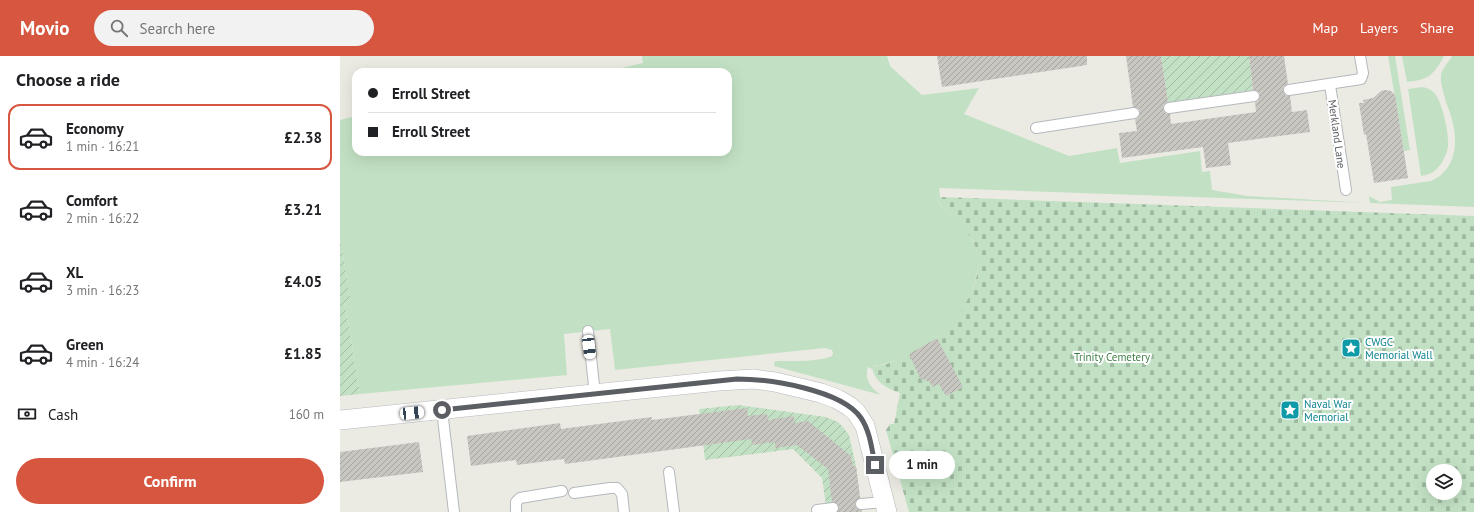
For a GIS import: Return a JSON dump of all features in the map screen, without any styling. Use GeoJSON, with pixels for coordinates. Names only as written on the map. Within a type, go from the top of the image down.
{"type":"FeatureCollection","features":[{"type":"Feature","properties":{"kind":"street"},"geometry":{"type":"LineString","coordinates":[[340,420],[725,380],[753,379],[775,382],[821,393],[837,399],[849,406],[862,419],[886,507]]}},
{"type":"Feature","properties":{"kind":"lane","name":"Merkland Lane"},"geometry":{"type":"LineString","coordinates":[[1346,190],[1330,85],[1361,79],[1363,73],[1360,56]]}},
{"type":"Feature","properties":{"kind":"lane"},"geometry":{"type":"LineString","coordinates":[[1289,90],[1330,85]]}},
{"type":"Feature","properties":{"kind":"lane"},"geometry":{"type":"LineString","coordinates":[[1169,108],[1254,96]]}},
{"type":"Feature","properties":{"kind":"lane"},"geometry":{"type":"LineString","coordinates":[[1036,128],[1134,113]]}},
{"type":"Feature","properties":{"kind":"lane"},"geometry":{"type":"LineString","coordinates":[[588,331],[595,394]]}},
{"type":"Feature","properties":{"kind":"lane"},"geometry":{"type":"LineString","coordinates":[[442,410],[454,512]]}},
{"type":"Feature","properties":{"kind":"lane"},"geometry":{"type":"LineString","coordinates":[[669,472],[674,512]]}},
{"type":"Feature","properties":{"kind":"lane"},"geometry":{"type":"LineString","coordinates":[[574,493],[617,488],[622,494],[624,512]]}},
{"type":"Feature","properties":{"kind":"lane"},"geometry":{"type":"LineString","coordinates":[[516,512],[516,502],[520,498],[562,491]]}},
{"type":"Feature","properties":{"kind":"lane"},"geometry":{"type":"LineString","coordinates":[[861,504],[886,507]]}},
{"type":"Feature","properties":{"kind":"lane"},"geometry":{"type":"LineString","coordinates":[[817,510],[833,508]]}},
{"type":"Feature","properties":{"kind":"green space"},"geometry":{"type":"Polygon","coordinates":[[[642,56],[887,56],[890,66],[922,95],[979,88],[964,114],[1069,156],[1117,148],[1120,163],[1200,151],[1202,172],[1210,171],[1212,190],[1247,196],[1368,203],[939,188],[939,203],[964,228],[975,246],[978,256],[976,277],[966,304],[956,319],[940,335],[919,350],[907,356],[873,366],[872,369],[868,367],[867,376],[869,383],[874,390],[881,395],[774,366],[775,361],[813,360],[832,356],[832,350],[825,348],[615,370],[610,329],[564,334],[567,375],[360,394],[345,302],[350,297],[340,237],[340,120],[352,117],[352,156],[732,156],[732,68],[622,68],[643,63],[642,56]]]}},
{"type":"Feature","properties":{"kind":"green space"},"geometry":{"type":"Polygon","coordinates":[[[1161,56],[1249,56],[1253,90],[1168,103],[1161,56]]]}},
{"type":"Feature","properties":{"kind":"green space"},"geometry":{"type":"Polygon","coordinates":[[[1388,56],[1395,56],[1410,150],[1404,151],[1388,56]]]}},
{"type":"Feature","properties":{"kind":"green space"},"geometry":{"type":"Polygon","coordinates":[[[1402,56],[1444,56],[1437,68],[1430,75],[1420,80],[1407,82],[1402,56]]]}},
{"type":"Feature","properties":{"kind":"green space"},"geometry":{"type":"Polygon","coordinates":[[[1452,56],[1474,56],[1474,207],[1370,203],[1369,196],[1380,202],[1392,200],[1391,187],[1431,181],[1435,179],[1444,172],[1450,163],[1454,152],[1455,137],[1451,116],[1442,88],[1441,75],[1452,56]]]}},
{"type":"Feature","properties":{"kind":"green space"},"geometry":{"type":"Polygon","coordinates":[[[1423,87],[1433,92],[1439,100],[1448,134],[1448,146],[1445,157],[1439,167],[1432,173],[1421,176],[1408,89],[1423,87]]]}},
{"type":"Feature","properties":{"kind":"green space","name":"Trinity Cemetery"},"geometry":{"type":"Polygon","coordinates":[[[940,197],[1474,216],[1474,512],[909,512],[886,430],[890,424],[894,424],[900,393],[882,384],[873,372],[872,367],[890,363],[907,356],[932,341],[952,323],[968,300],[976,279],[978,267],[976,249],[968,234],[939,203],[938,199],[940,197]]]}},
{"type":"Feature","properties":{"kind":"green space"},"geometry":{"type":"Polygon","coordinates":[[[340,237],[350,297],[345,303],[360,394],[340,396],[340,237]]]}},
{"type":"Feature","properties":{"kind":"green space"},"geometry":{"type":"Polygon","coordinates":[[[738,405],[826,417],[838,422],[849,435],[856,466],[862,512],[827,512],[822,478],[793,449],[705,460],[699,409],[738,405]]]}},
{"type":"Feature","properties":{"kind":"building"},"geometry":{"type":"Polygon","coordinates":[[[937,56],[1087,56],[1087,65],[942,87],[937,56]]]}},
{"type":"Feature","properties":{"kind":"building"},"geometry":{"type":"Polygon","coordinates":[[[1126,56],[1161,56],[1168,102],[1163,105],[1163,109],[1166,114],[1170,114],[1171,124],[1256,112],[1255,102],[1258,101],[1260,95],[1259,92],[1253,90],[1249,56],[1284,56],[1288,84],[1283,87],[1283,91],[1286,96],[1290,96],[1292,112],[1307,110],[1310,132],[1228,143],[1231,165],[1206,168],[1203,147],[1122,158],[1119,133],[1137,131],[1135,119],[1138,118],[1140,112],[1139,109],[1133,107],[1126,56]]]}},
{"type":"Feature","properties":{"kind":"building"},"geometry":{"type":"Polygon","coordinates":[[[1381,91],[1391,91],[1395,95],[1408,178],[1374,183],[1359,103],[1364,103],[1363,100],[1373,98],[1381,91]]]}},
{"type":"Feature","properties":{"kind":"building"},"geometry":{"type":"Polygon","coordinates":[[[937,338],[963,387],[946,396],[939,384],[932,387],[930,382],[920,378],[909,354],[937,338]]]}},
{"type":"Feature","properties":{"kind":"building"},"geometry":{"type":"Polygon","coordinates":[[[747,408],[748,416],[767,414],[768,420],[794,416],[794,423],[808,421],[851,456],[853,466],[856,466],[860,498],[855,501],[855,505],[856,508],[862,510],[862,512],[838,512],[838,504],[832,502],[828,469],[797,445],[775,448],[775,442],[752,445],[751,439],[565,464],[564,459],[517,465],[516,460],[471,466],[467,436],[560,423],[561,429],[652,417],[652,420],[747,408]]]}},
{"type":"Feature","properties":{"kind":"building"},"geometry":{"type":"Polygon","coordinates":[[[419,442],[423,472],[340,482],[340,452],[419,442]]]}},
{"type":"Feature","properties":{"kind":"place","name":"CWGC Memorial Wall"},"geometry":{"type":"Point","coordinates":[1351,348]}},
{"type":"Feature","properties":{"kind":"place","name":"Naval War Memorial"},"geometry":{"type":"Point","coordinates":[1290,410]}},
{"type":"Feature","properties":{"kind":"route"},"geometry":{"type":"LineString","coordinates":[[442,410],[737,379],[764,380],[821,393],[837,399],[849,406],[862,419],[875,465]]}}]}
